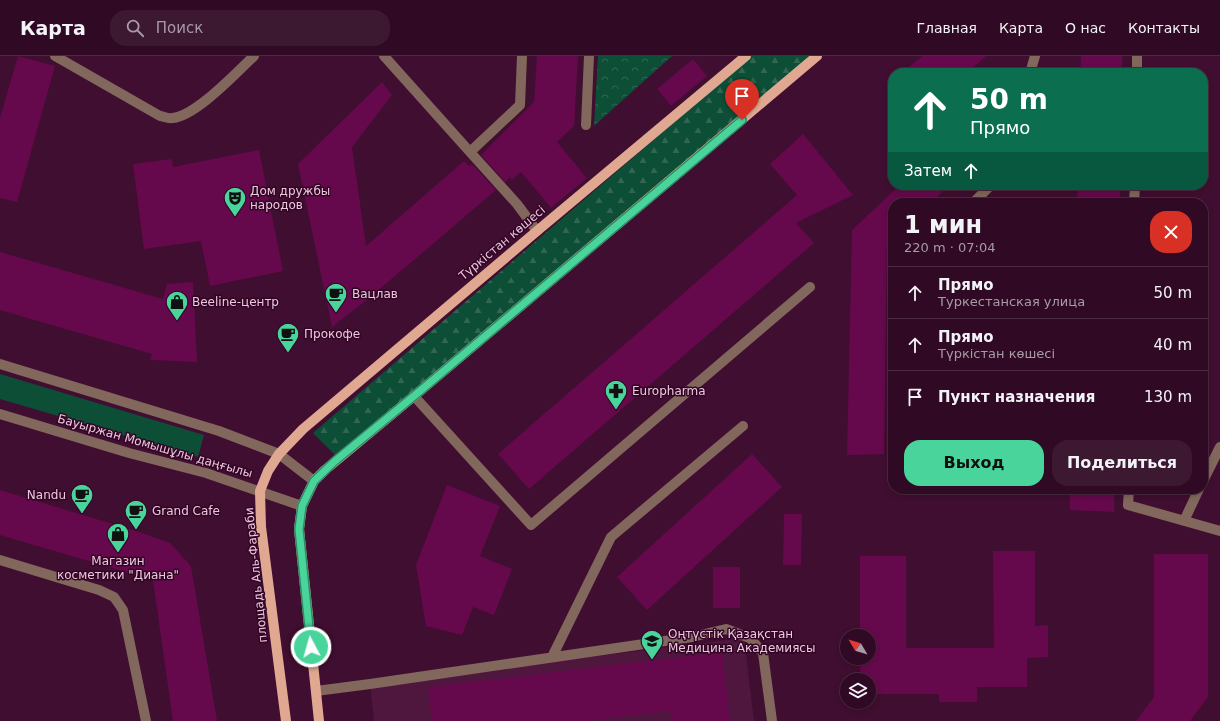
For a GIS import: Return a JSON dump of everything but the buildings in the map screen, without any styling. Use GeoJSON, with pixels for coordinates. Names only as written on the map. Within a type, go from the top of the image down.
{"type":"FeatureCollection","features":[{"type":"Feature","properties":{"kind":"main road","name":"Түркістан көшесі"},"geometry":{"type":"LineString","coordinates":[[279,454],[303,429],[746,56]]}},
{"type":"Feature","properties":{"kind":"main road"},"geometry":{"type":"LineString","coordinates":[[319,721],[299,529],[302,506],[314,481],[335,461],[817,56]]}},
{"type":"Feature","properties":{"kind":"main road","name":"площадь Аль-Фараби"},"geometry":{"type":"LineString","coordinates":[[279,454],[268,470],[260,491],[261,527],[286,721]]}},
{"type":"Feature","properties":{"kind":"street"},"geometry":{"type":"LineString","coordinates":[[55,56],[160,116],[171,118],[184,116],[210,97],[254,56]]}},
{"type":"Feature","properties":{"kind":"street"},"geometry":{"type":"LineString","coordinates":[[384,56],[517,204],[537,231]]}},
{"type":"Feature","properties":{"kind":"street"},"geometry":{"type":"LineString","coordinates":[[470,152],[520,105],[522,56]]}},
{"type":"Feature","properties":{"kind":"street"},"geometry":{"type":"LineString","coordinates":[[586,125],[589,56]]}},
{"type":"Feature","properties":{"kind":"street"},"geometry":{"type":"LineString","coordinates":[[1031,68],[1035,56]]}},
{"type":"Feature","properties":{"kind":"street"},"geometry":{"type":"LineString","coordinates":[[1137,68],[1138,56]]}},
{"type":"Feature","properties":{"kind":"street"},"geometry":{"type":"LineString","coordinates":[[978,198],[986,190]]}},
{"type":"Feature","properties":{"kind":"street"},"geometry":{"type":"LineString","coordinates":[[414,396],[531,526],[810,287]]}},
{"type":"Feature","properties":{"kind":"street"},"geometry":{"type":"LineString","coordinates":[[0,364],[219,431],[279,454],[314,481]]}},
{"type":"Feature","properties":{"kind":"street","name":"Бауыржан Момышұлы даңғылы"},"geometry":{"type":"LineString","coordinates":[[0,414],[129,453],[206,473],[302,506]]}},
{"type":"Feature","properties":{"kind":"street"},"geometry":{"type":"LineString","coordinates":[[552,657],[611,537],[743,426]]}},
{"type":"Feature","properties":{"kind":"street"},"geometry":{"type":"LineString","coordinates":[[1208,471],[1220,447]]}},
{"type":"Feature","properties":{"kind":"street"},"geometry":{"type":"LineString","coordinates":[[1128,494],[1128,505],[1220,531]]}},
{"type":"Feature","properties":{"kind":"street"},"geometry":{"type":"LineString","coordinates":[[1184,521],[1197,494]]}},
{"type":"Feature","properties":{"kind":"street"},"geometry":{"type":"LineString","coordinates":[[0,560],[100,590],[114,597],[122,610],[146,721]]}},
{"type":"Feature","properties":{"kind":"street"},"geometry":{"type":"LineString","coordinates":[[316,691],[692,637],[726,629],[750,638],[763,653],[772,721]]}},
{"type":"Feature","properties":{"kind":"shaded area","name":"Оңтүстік Қазақстан Медицина Академиясы"},"geometry":{"type":"Polygon","coordinates":[[[744,638],[754,721],[374,721],[370,684],[744,638]]]}},
{"type":"Feature","properties":{"kind":"green space"},"geometry":{"type":"Polygon","coordinates":[[[598,56],[672,56],[594,126],[598,56]]]}},
{"type":"Feature","properties":{"kind":"green space"},"geometry":{"type":"Polygon","coordinates":[[[751,56],[812,56],[336,456],[313,433],[751,56]]]}},
{"type":"Feature","properties":{"kind":"green space"},"geometry":{"type":"Polygon","coordinates":[[[0,374],[204,435],[198,457],[0,399],[0,374]]]}},
{"type":"Feature","properties":{"kind":"place","name":"Дом дружбы народов"},"geometry":{"type":"Point","coordinates":[235,218]}},
{"type":"Feature","properties":{"kind":"place","name":"Вацлав"},"geometry":{"type":"Point","coordinates":[336,314]}},
{"type":"Feature","properties":{"kind":"place","name":"Beeline-центр"},"geometry":{"type":"Point","coordinates":[177,322]}},
{"type":"Feature","properties":{"kind":"place","name":"Прокофе"},"geometry":{"type":"Point","coordinates":[288,354]}},
{"type":"Feature","properties":{"kind":"place","name":"Europharma"},"geometry":{"type":"Point","coordinates":[616,410]}},
{"type":"Feature","properties":{"kind":"place","name":"Nandu"},"geometry":{"type":"Point","coordinates":[82,514]}},
{"type":"Feature","properties":{"kind":"place","name":"Grand Cafe"},"geometry":{"type":"Point","coordinates":[136,530]}},
{"type":"Feature","properties":{"kind":"place","name":"Магазин косметики \"Диана\""},"geometry":{"type":"Point","coordinates":[118,554]}},
{"type":"Feature","properties":{"kind":"place","name":"Оңтүстік Қазақстан Медицина Академиясы"},"geometry":{"type":"Point","coordinates":[652,660]}},
{"type":"Feature","properties":{"kind":"route"},"geometry":{"type":"LineString","coordinates":[[311,647],[299,529],[302,506],[314,481],[335,461],[742,120]]}}]}
